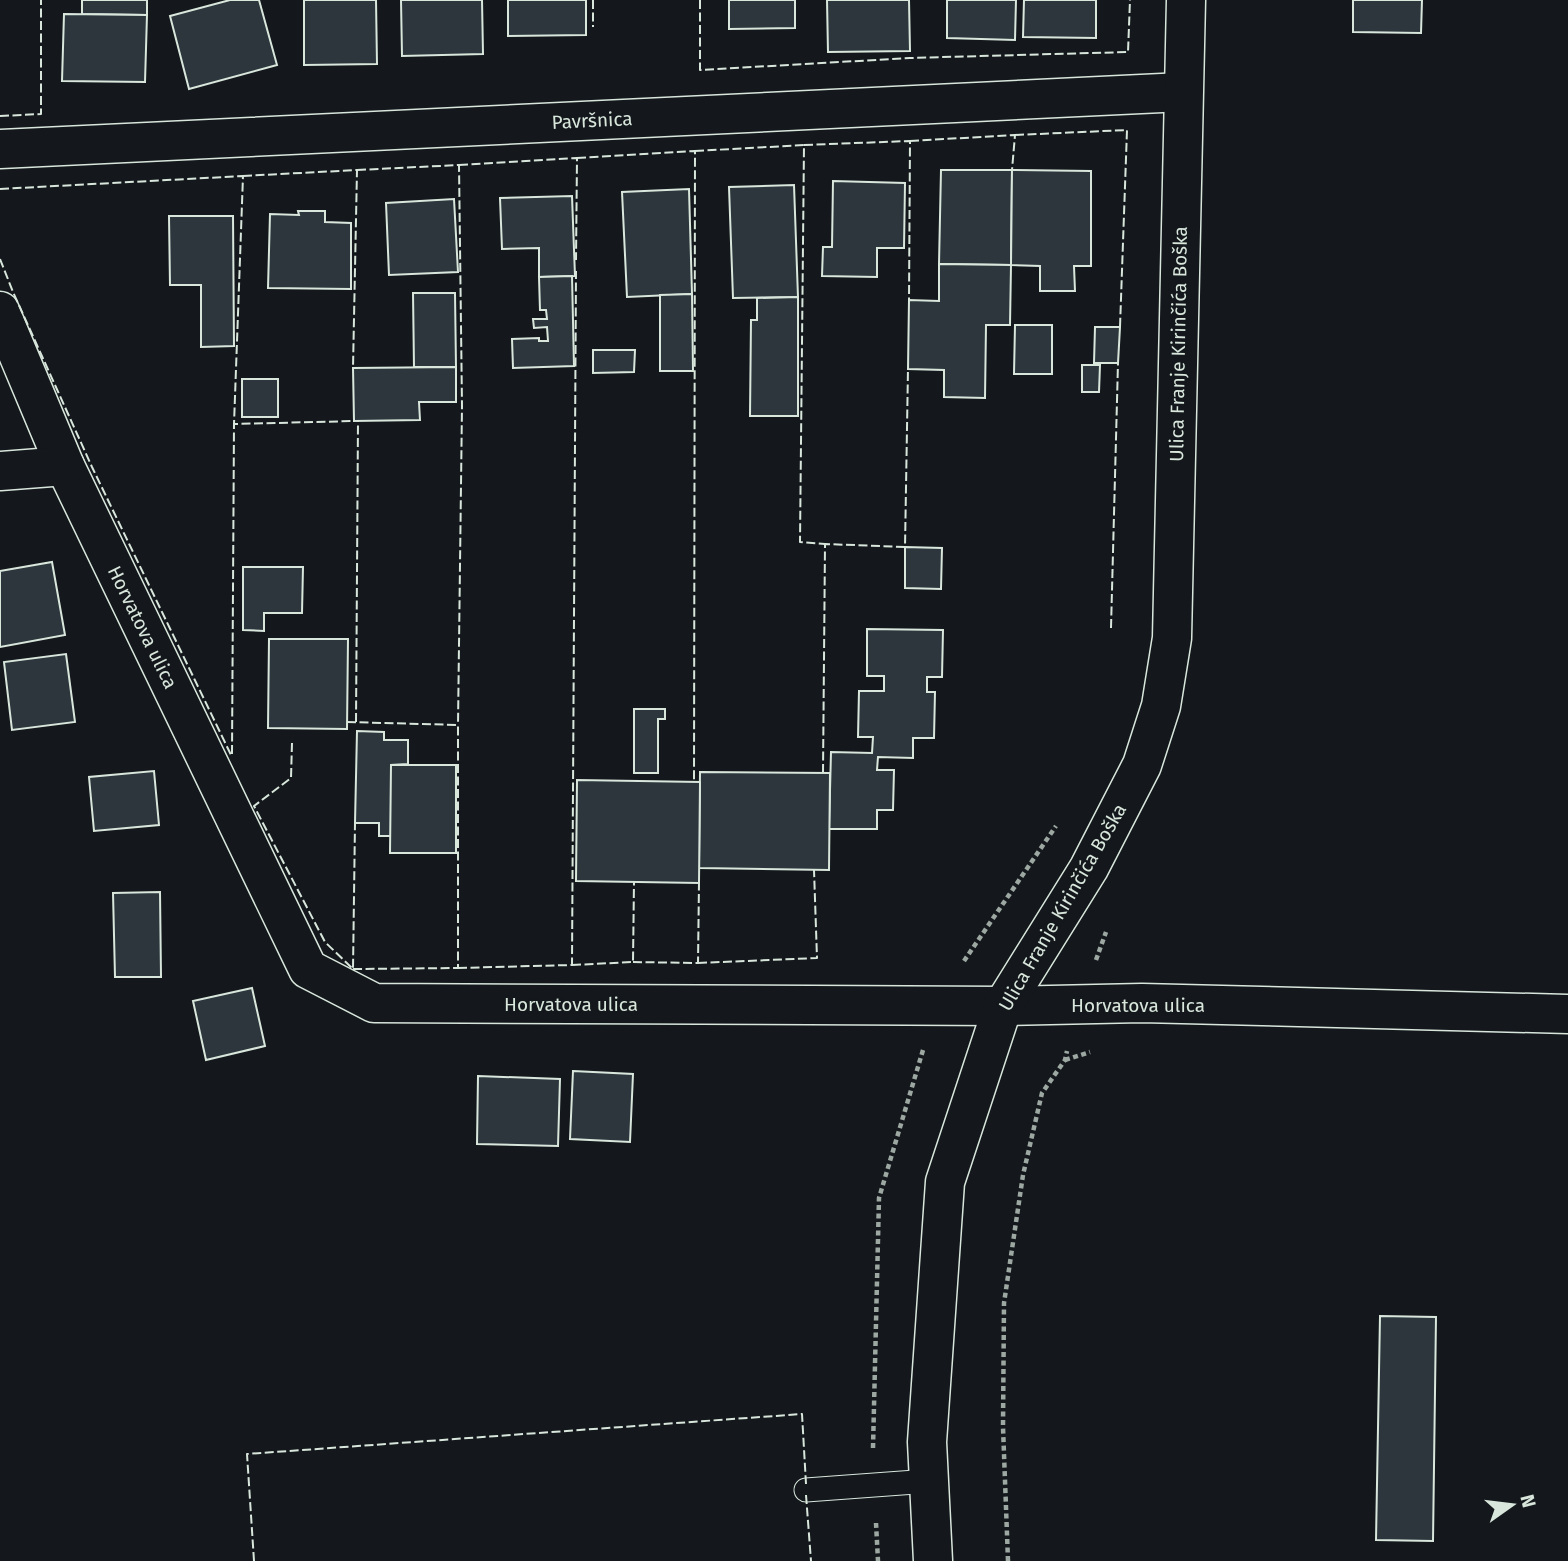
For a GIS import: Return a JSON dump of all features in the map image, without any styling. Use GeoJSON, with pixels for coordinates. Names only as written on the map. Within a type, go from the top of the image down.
{"type":"FeatureCollection","features":[{"type":"Feature","properties":{"kind":"street","name":"Ulica Franje Kirinčića Boška"},"geometry":{"type":"LineString","coordinates":[[933,1561],[927,1441],[945,1182],[1003,1006],[1089,868],[1142,765],[1161,706],[1172,638],[1185,0]]}},
{"type":"Feature","properties":{"kind":"street","name":"Pavršnica"},"geometry":{"type":"LineString","coordinates":[[0,149],[1183,92]]}},
{"type":"Feature","properties":{"kind":"street","name":"Horvatova ulica"},"geometry":{"type":"LineString","coordinates":[[0,311],[65,466],[308,969],[373,1003],[1003,1006],[1142,1003],[1568,1014]]}},
{"type":"Feature","properties":{"kind":"street"},"geometry":{"type":"LineString","coordinates":[[0,471],[65,466]]}},
{"type":"Feature","properties":{"kind":"lane"},"geometry":{"type":"LineString","coordinates":[[806,1490],[929,1481]]}},
{"type":"Feature","properties":{"kind":"path"},"geometry":{"type":"LineString","coordinates":[[873,1458],[879,1198],[937,1005],[975,942],[1056,824]]}},
{"type":"Feature","properties":{"kind":"path"},"geometry":{"type":"LineString","coordinates":[[1008,1561],[1003,1427],[1004,1303],[1023,1175],[1042,1093],[1065,1060]]}},
{"type":"Feature","properties":{"kind":"path"},"geometry":{"type":"LineString","coordinates":[[876,1522],[878,1561]]}},
{"type":"Feature","properties":{"kind":"building"},"geometry":{"type":"Polygon","coordinates":[[[82,0],[147,0],[147,15],[82,14],[82,0]]]}},
{"type":"Feature","properties":{"kind":"building"},"geometry":{"type":"Polygon","coordinates":[[[230,0],[259,0],[277,65],[189,89],[170,16],[230,0]]]}},
{"type":"Feature","properties":{"kind":"building"},"geometry":{"type":"Polygon","coordinates":[[[304,0],[376,0],[377,64],[304,65],[304,0]]]}},
{"type":"Feature","properties":{"kind":"building"},"geometry":{"type":"Polygon","coordinates":[[[401,0],[482,0],[483,54],[402,56],[401,0]]]}},
{"type":"Feature","properties":{"kind":"building"},"geometry":{"type":"Polygon","coordinates":[[[508,0],[586,0],[586,35],[508,36],[508,0]]]}},
{"type":"Feature","properties":{"kind":"building"},"geometry":{"type":"Polygon","coordinates":[[[729,0],[795,0],[795,28],[729,29],[729,0]]]}},
{"type":"Feature","properties":{"kind":"building"},"geometry":{"type":"Polygon","coordinates":[[[827,0],[909,0],[910,51],[828,52],[827,0]]]}},
{"type":"Feature","properties":{"kind":"building"},"geometry":{"type":"Polygon","coordinates":[[[947,0],[1016,0],[1015,40],[947,38],[947,0]]]}},
{"type":"Feature","properties":{"kind":"building"},"geometry":{"type":"Polygon","coordinates":[[[1024,0],[1096,0],[1096,38],[1023,37],[1024,0]]]}},
{"type":"Feature","properties":{"kind":"building"},"geometry":{"type":"Polygon","coordinates":[[[1353,0],[1422,0],[1421,33],[1353,32],[1353,0]]]}},
{"type":"Feature","properties":{"kind":"building"},"geometry":{"type":"Polygon","coordinates":[[[64,14],[147,15],[145,82],[62,81],[64,14]]]}},
{"type":"Feature","properties":{"kind":"building"},"geometry":{"type":"Polygon","coordinates":[[[941,170],[1012,170],[1011,265],[939,264],[941,170]]]}},
{"type":"Feature","properties":{"kind":"building"},"geometry":{"type":"Polygon","coordinates":[[[1012,170],[1091,171],[1091,266],[1074,266],[1075,291],[1040,291],[1040,266],[1011,265],[1012,170]]]}},
{"type":"Feature","properties":{"kind":"building"},"geometry":{"type":"Polygon","coordinates":[[[833,181],[905,183],[904,248],[877,248],[877,277],[822,276],[823,247],[832,247],[833,181]]]}},
{"type":"Feature","properties":{"kind":"building"},"geometry":{"type":"Polygon","coordinates":[[[794,185],[798,297],[733,298],[729,187],[794,185]]]}},
{"type":"Feature","properties":{"kind":"building"},"geometry":{"type":"Polygon","coordinates":[[[689,189],[692,294],[627,297],[622,192],[689,189]]]}},
{"type":"Feature","properties":{"kind":"building"},"geometry":{"type":"Polygon","coordinates":[[[572,196],[575,276],[539,277],[539,248],[502,249],[500,198],[572,196]]]}},
{"type":"Feature","properties":{"kind":"building"},"geometry":{"type":"Polygon","coordinates":[[[454,199],[458,272],[389,275],[386,203],[454,199]]]}},
{"type":"Feature","properties":{"kind":"building"},"geometry":{"type":"Polygon","coordinates":[[[298,211],[325,211],[325,222],[351,223],[351,289],[268,288],[270,214],[299,215],[298,211]]]}},
{"type":"Feature","properties":{"kind":"building"},"geometry":{"type":"Polygon","coordinates":[[[169,216],[233,216],[234,346],[201,347],[201,285],[170,285],[169,216]]]}},
{"type":"Feature","properties":{"kind":"building"},"geometry":{"type":"Polygon","coordinates":[[[939,264],[1011,265],[1010,325],[986,325],[985,398],[944,397],[944,370],[908,369],[909,300],[939,301],[939,264]]]}},
{"type":"Feature","properties":{"kind":"building"},"geometry":{"type":"Polygon","coordinates":[[[572,276],[574,366],[513,368],[512,339],[539,338],[539,341],[548,341],[547,327],[534,328],[533,319],[547,319],[546,310],[540,310],[539,277],[572,276]]]}},
{"type":"Feature","properties":{"kind":"building"},"geometry":{"type":"Polygon","coordinates":[[[413,293],[455,293],[456,367],[414,367],[413,293]]]}},
{"type":"Feature","properties":{"kind":"building"},"geometry":{"type":"Polygon","coordinates":[[[692,294],[693,371],[660,371],[660,295],[692,294]]]}},
{"type":"Feature","properties":{"kind":"building"},"geometry":{"type":"Polygon","coordinates":[[[798,297],[798,416],[750,416],[751,320],[757,320],[757,298],[798,297]]]}},
{"type":"Feature","properties":{"kind":"building"},"geometry":{"type":"Polygon","coordinates":[[[1015,325],[1052,325],[1052,374],[1014,374],[1015,325]]]}},
{"type":"Feature","properties":{"kind":"building"},"geometry":{"type":"Polygon","coordinates":[[[1095,327],[1120,327],[1118,363],[1094,363],[1095,327]]]}},
{"type":"Feature","properties":{"kind":"building"},"geometry":{"type":"Polygon","coordinates":[[[593,350],[635,350],[634,372],[593,373],[593,350]]]}},
{"type":"Feature","properties":{"kind":"building"},"geometry":{"type":"Polygon","coordinates":[[[1082,365],[1100,365],[1099,392],[1082,392],[1082,365]]]}},
{"type":"Feature","properties":{"kind":"building"},"geometry":{"type":"Polygon","coordinates":[[[456,367],[456,402],[419,402],[420,420],[354,421],[353,368],[456,367]]]}},
{"type":"Feature","properties":{"kind":"building"},"geometry":{"type":"Polygon","coordinates":[[[242,379],[278,379],[278,417],[242,417],[242,379]]]}},
{"type":"Feature","properties":{"kind":"building"},"geometry":{"type":"Polygon","coordinates":[[[905,547],[942,548],[941,589],[905,588],[905,547]]]}},
{"type":"Feature","properties":{"kind":"building"},"geometry":{"type":"Polygon","coordinates":[[[52,562],[65,635],[0,647],[0,571],[52,562]]]}},
{"type":"Feature","properties":{"kind":"building"},"geometry":{"type":"Polygon","coordinates":[[[243,567],[303,567],[302,613],[264,613],[264,631],[243,630],[243,567]]]}},
{"type":"Feature","properties":{"kind":"building"},"geometry":{"type":"Polygon","coordinates":[[[867,629],[943,630],[942,677],[927,677],[927,692],[935,692],[934,738],[913,738],[913,758],[878,757],[877,770],[894,770],[893,810],[877,810],[877,829],[829,829],[831,752],[872,753],[873,737],[858,737],[859,691],[884,691],[884,676],[867,676],[867,629]]]}},
{"type":"Feature","properties":{"kind":"building"},"geometry":{"type":"Polygon","coordinates":[[[269,639],[348,639],[347,729],[268,728],[269,639]]]}},
{"type":"Feature","properties":{"kind":"building"},"geometry":{"type":"Polygon","coordinates":[[[66,654],[75,722],[12,730],[4,662],[66,654]]]}},
{"type":"Feature","properties":{"kind":"building"},"geometry":{"type":"Polygon","coordinates":[[[634,709],[665,709],[665,719],[658,719],[658,773],[634,773],[634,709]]]}},
{"type":"Feature","properties":{"kind":"building"},"geometry":{"type":"Polygon","coordinates":[[[357,731],[384,732],[384,740],[408,740],[408,764],[391,765],[391,836],[379,836],[379,823],[355,823],[357,731]]]}},
{"type":"Feature","properties":{"kind":"building"},"geometry":{"type":"Polygon","coordinates":[[[391,765],[456,765],[456,853],[390,853],[391,765]]]}},
{"type":"Feature","properties":{"kind":"building"},"geometry":{"type":"Polygon","coordinates":[[[154,771],[159,825],[94,831],[89,777],[154,771]]]}},
{"type":"Feature","properties":{"kind":"building"},"geometry":{"type":"Polygon","coordinates":[[[700,772],[830,773],[829,870],[699,868],[700,772]]]}},
{"type":"Feature","properties":{"kind":"building"},"geometry":{"type":"Polygon","coordinates":[[[577,780],[700,782],[699,883],[576,881],[577,780]]]}},
{"type":"Feature","properties":{"kind":"building"},"geometry":{"type":"Polygon","coordinates":[[[160,892],[161,977],[115,977],[113,893],[160,892]]]}},
{"type":"Feature","properties":{"kind":"building"},"geometry":{"type":"Polygon","coordinates":[[[252,988],[265,1046],[206,1060],[193,1001],[252,988]]]}},
{"type":"Feature","properties":{"kind":"building"},"geometry":{"type":"Polygon","coordinates":[[[573,1071],[633,1074],[630,1142],[570,1139],[573,1071]]]}},
{"type":"Feature","properties":{"kind":"building"},"geometry":{"type":"Polygon","coordinates":[[[478,1076],[560,1079],[558,1146],[477,1144],[478,1076]]]}},
{"type":"Feature","properties":{"kind":"building"},"geometry":{"type":"Polygon","coordinates":[[[1380,1316],[1436,1317],[1433,1541],[1376,1540],[1380,1316]]]}},
{"type":"Feature","properties":{"kind":"fence"},"geometry":{"type":"LineString","coordinates":[[0,116],[41,114],[41,0]]}},
{"type":"Feature","properties":{"kind":"fence"},"geometry":{"type":"LineString","coordinates":[[593,0],[593,27]]}},
{"type":"Feature","properties":{"kind":"fence"},"geometry":{"type":"LineString","coordinates":[[700,0],[700,70],[910,58],[1128,52],[1130,0]]}},
{"type":"Feature","properties":{"kind":"fence"},"geometry":{"type":"LineString","coordinates":[[1015,135],[1127,130],[1120,327]]}},
{"type":"Feature","properties":{"kind":"fence"},"geometry":{"type":"LineString","coordinates":[[910,141],[1015,135],[1012,170]]}},
{"type":"Feature","properties":{"kind":"fence"},"geometry":{"type":"LineString","coordinates":[[804,145],[910,141],[909,300]]}},
{"type":"Feature","properties":{"kind":"fence"},"geometry":{"type":"LineString","coordinates":[[695,151],[804,145],[800,542],[825,544]]}},
{"type":"Feature","properties":{"kind":"fence"},"geometry":{"type":"LineString","coordinates":[[577,158],[695,151],[694,782]]}},
{"type":"Feature","properties":{"kind":"fence"},"geometry":{"type":"LineString","coordinates":[[459,165],[577,158],[576,260]]}},
{"type":"Feature","properties":{"kind":"fence"},"geometry":{"type":"LineString","coordinates":[[357,170],[459,165],[462,406],[458,725]]}},
{"type":"Feature","properties":{"kind":"fence"},"geometry":{"type":"LineString","coordinates":[[243,176],[357,170],[353,368]]}},
{"type":"Feature","properties":{"kind":"fence"},"geometry":{"type":"LineString","coordinates":[[0,189],[243,176],[234,424]]}},
{"type":"Feature","properties":{"kind":"fence"},"geometry":{"type":"LineString","coordinates":[[0,259],[92,467],[232,757]]}},
{"type":"Feature","properties":{"kind":"fence"},"geometry":{"type":"LineString","coordinates":[[458,968],[572,965],[576,271]]}},
{"type":"Feature","properties":{"kind":"fence"},"geometry":{"type":"LineString","coordinates":[[1111,628],[1118,363]]}},
{"type":"Feature","properties":{"kind":"fence"},"geometry":{"type":"LineString","coordinates":[[823,773],[825,544],[905,547],[908,369]]}},
{"type":"Feature","properties":{"kind":"fence"},"geometry":{"type":"LineString","coordinates":[[232,754],[234,424],[354,421]]}},
{"type":"Feature","properties":{"kind":"fence"},"geometry":{"type":"LineString","coordinates":[[356,722],[358,421]]}},
{"type":"Feature","properties":{"kind":"fence"},"geometry":{"type":"LineString","coordinates":[[347,722],[458,725],[458,968],[353,969]]}},
{"type":"Feature","properties":{"kind":"fence"},"geometry":{"type":"LineString","coordinates":[[292,743],[291,778],[254,806],[325,942],[353,969],[355,823]]}},
{"type":"Feature","properties":{"kind":"fence"},"geometry":{"type":"LineString","coordinates":[[698,963],[817,958],[814,870]]}},
{"type":"Feature","properties":{"kind":"fence"},"geometry":{"type":"LineString","coordinates":[[572,965],[633,962],[634,882]]}},
{"type":"Feature","properties":{"kind":"fence"},"geometry":{"type":"LineString","coordinates":[[633,962],[698,963],[699,883]]}},
{"type":"Feature","properties":{"kind":"fence"},"geometry":{"type":"LineString","coordinates":[[254,1561],[247,1454],[802,1414],[806,1484]]}},
{"type":"Feature","properties":{"kind":"fence"},"geometry":{"type":"LineString","coordinates":[[806,1495],[811,1561]]}}]}
